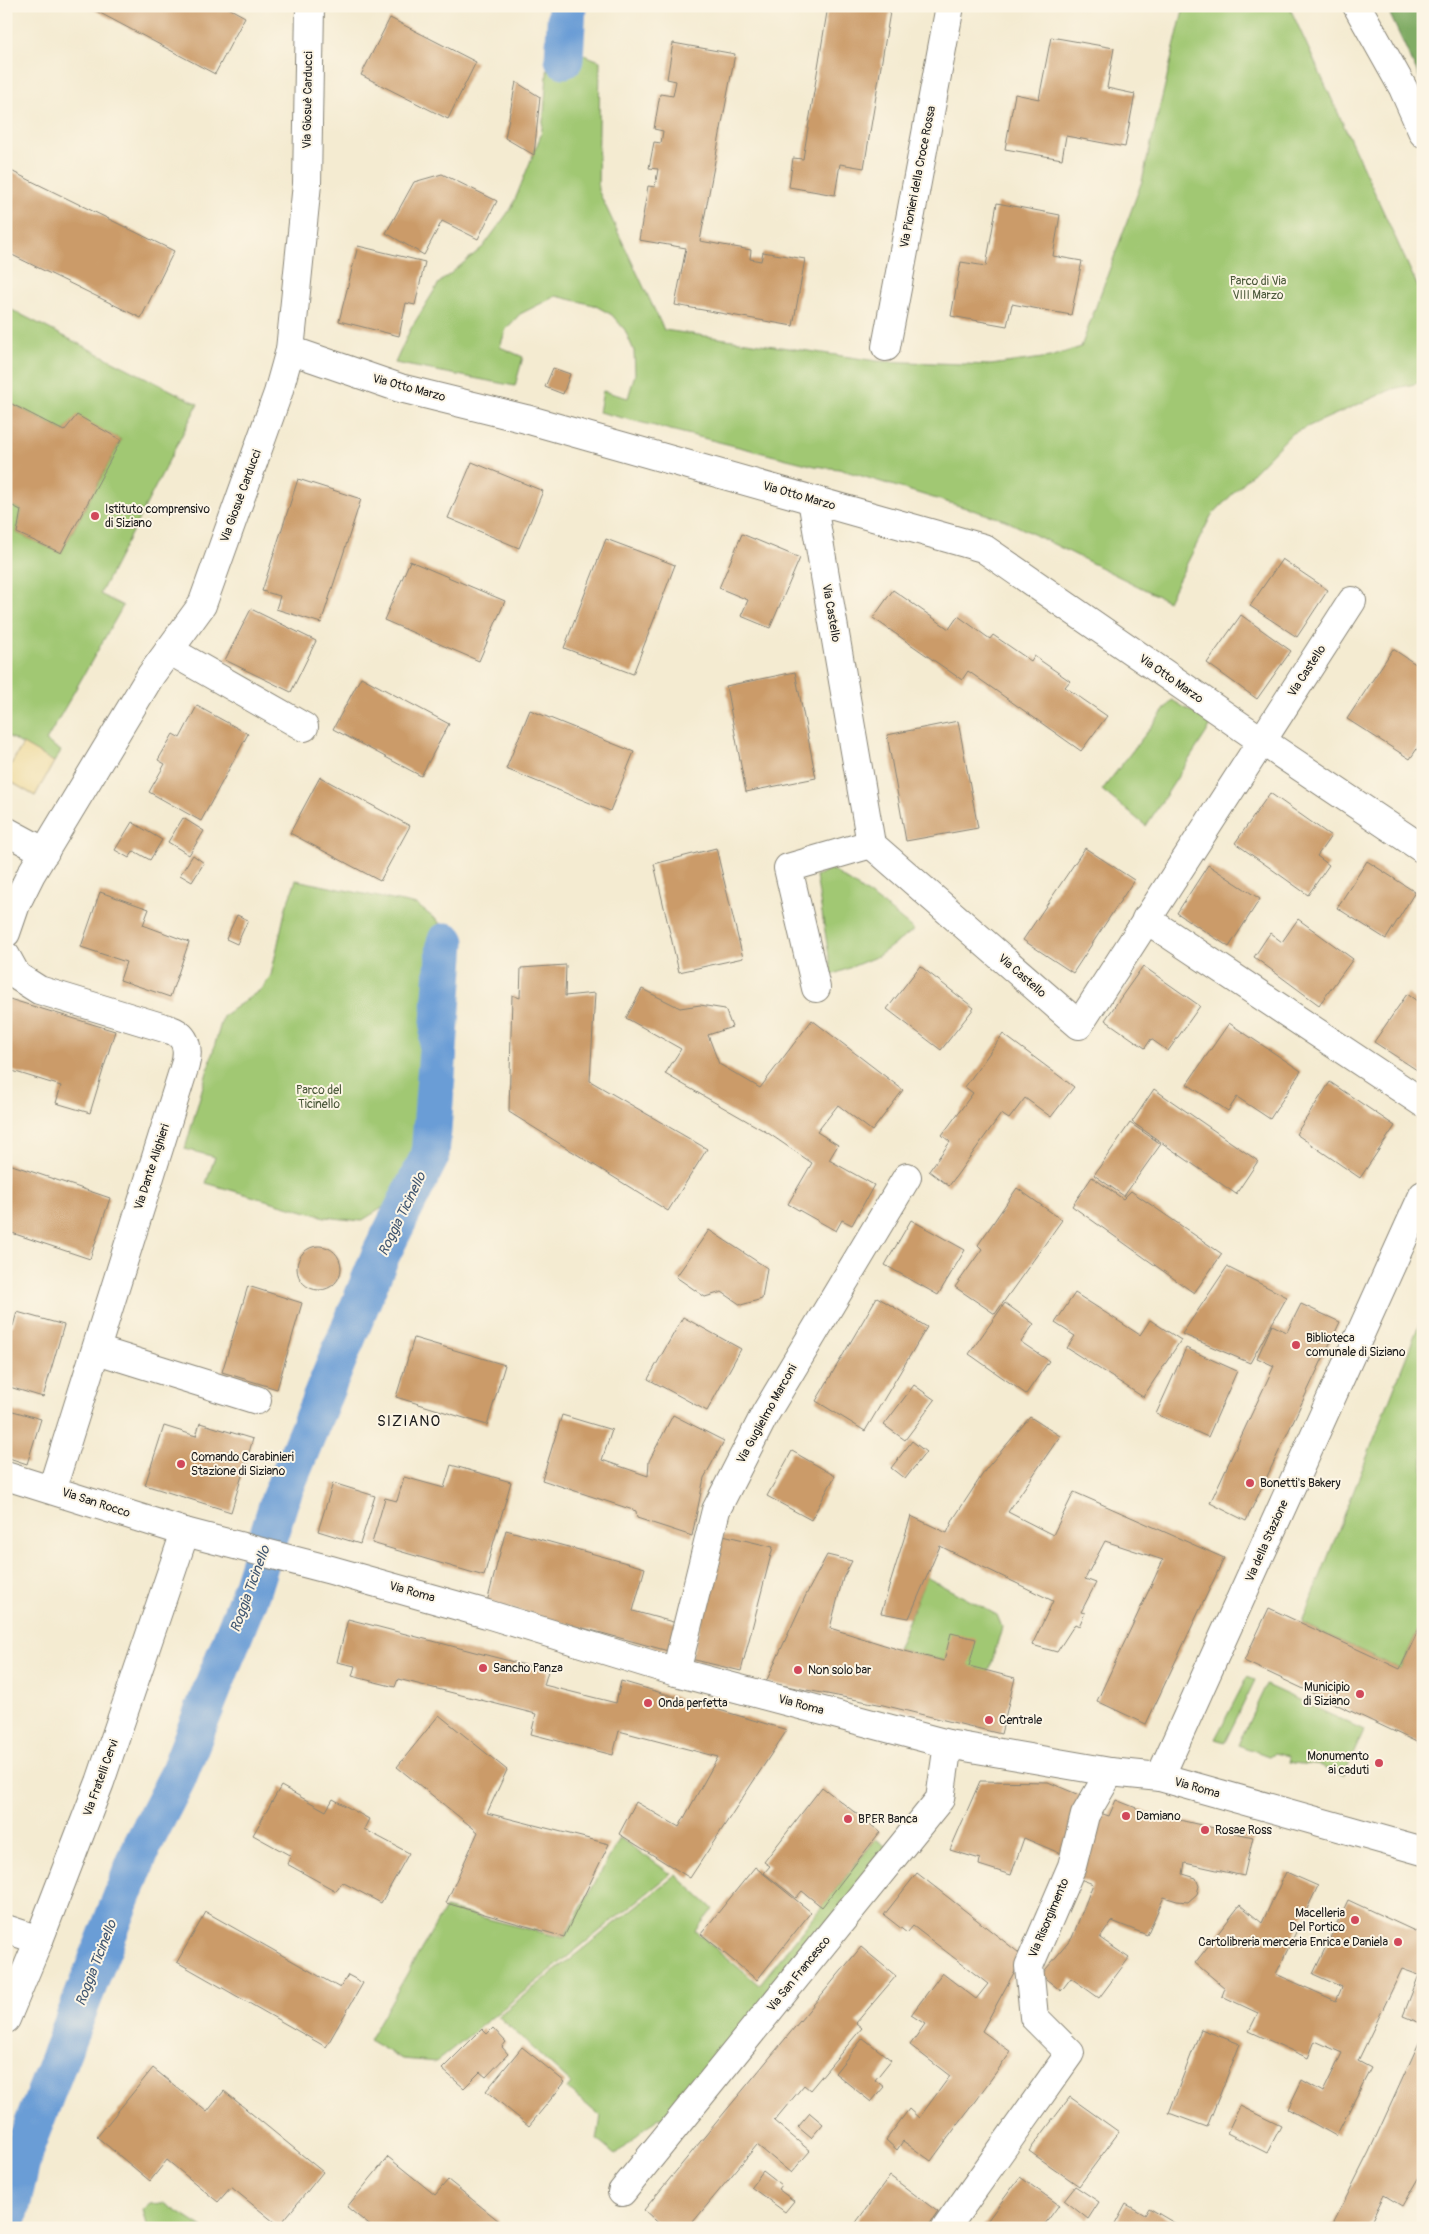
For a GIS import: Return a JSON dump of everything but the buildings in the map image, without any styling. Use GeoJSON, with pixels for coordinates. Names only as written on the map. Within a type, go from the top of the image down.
{"type":"FeatureCollection","features":[{"type":"Feature","properties":{"kind":"street","name":"Via Giosuè Carducci"},"geometry":{"type":"LineString","coordinates":[[6,934],[16,904],[45,852],[151,675],[202,605],[278,394],[290,350],[307,184],[310,6]]}},
{"type":"Feature","properties":{"kind":"street","name":"Via Pionieri della Croce Rossa"},"geometry":{"type":"LineString","coordinates":[[886,347],[950,6]]}},
{"type":"Feature","properties":{"kind":"street"},"geometry":{"type":"LineString","coordinates":[[1357,6],[1403,88],[1423,133]]}},
{"type":"Feature","properties":{"kind":"street","name":"Via Otto Marzo"},"geometry":{"type":"LineString","coordinates":[[290,350],[400,388],[526,420],[984,548],[1262,741]]}},
{"type":"Feature","properties":{"kind":"street","name":"Via Castello"},"geometry":{"type":"LineString","coordinates":[[812,500],[871,844],[1079,1025],[1352,602]]}},
{"type":"Feature","properties":{"kind":"street"},"geometry":{"type":"LineString","coordinates":[[169,650],[304,727]]}},
{"type":"Feature","properties":{"kind":"street"},"geometry":{"type":"LineString","coordinates":[[1262,741],[1423,849]]}},
{"type":"Feature","properties":{"kind":"street"},"geometry":{"type":"LineString","coordinates":[[6,831],[45,852]]}},
{"type":"Feature","properties":{"kind":"street"},"geometry":{"type":"LineString","coordinates":[[816,988],[788,868],[871,844]]}},
{"type":"Feature","properties":{"kind":"street"},"geometry":{"type":"LineString","coordinates":[[1146,919],[1423,1103]]}},
{"type":"Feature","properties":{"kind":"street","name":"Via Dante Alighieri"},"geometry":{"type":"LineString","coordinates":[[6,956],[17,976],[39,990],[171,1030],[182,1036],[186,1046],[185,1065],[52,1489]]}},
{"type":"Feature","properties":{"kind":"street","name":"Via Guglielmo Marconi"},"geometry":{"type":"LineString","coordinates":[[676,1672],[716,1510],[765,1414],[907,1177]]}},
{"type":"Feature","properties":{"kind":"street","name":"Via della Stazione"},"geometry":{"type":"LineString","coordinates":[[1160,1778],[1423,1195]]}},
{"type":"Feature","properties":{"kind":"street"},"geometry":{"type":"LineString","coordinates":[[97,1350],[257,1400]]}},
{"type":"Feature","properties":{"kind":"street","name":"Via San Rocco"},"geometry":{"type":"LineString","coordinates":[[6,1476],[185,1532]]}},
{"type":"Feature","properties":{"kind":"street","name":"Via Roma"},"geometry":{"type":"LineString","coordinates":[[185,1532],[331,1570],[487,1614],[676,1672],[948,1744],[1110,1772],[1160,1778],[1423,1851]]}},
{"type":"Feature","properties":{"kind":"street","name":"Via Fratelli Cervi"},"geometry":{"type":"LineString","coordinates":[[6,2019],[40,1940],[100,1782],[185,1532]]}},
{"type":"Feature","properties":{"kind":"street","name":"Via San Francesco"},"geometry":{"type":"LineString","coordinates":[[622,2192],[940,1799],[948,1744]]}},
{"type":"Feature","properties":{"kind":"street","name":"Via Risorgimento"},"geometry":{"type":"LineString","coordinates":[[946,2228],[1070,2053],[1034,2017],[1028,1966],[1072,1866],[1085,1815],[1110,1772]]}},
{"type":"Feature","properties":{"kind":"street"},"geometry":{"type":"LineString","coordinates":[[6,1929],[40,1940]]}},
{"type":"Feature","properties":{"kind":"green space","name":"Parco di Via VIII Marzo"},"geometry":{"type":"Polygon","coordinates":[[[1184,6],[1289,6],[1423,298],[1423,382],[1393,389],[1291,434],[1211,516],[1168,601],[1005,520],[839,469],[815,466],[599,412],[603,391],[628,398],[635,374],[634,351],[625,330],[612,315],[594,305],[556,296],[520,314],[506,329],[500,347],[523,357],[515,386],[395,363],[410,330],[439,283],[483,247],[512,207],[541,135],[548,61],[564,59],[579,53],[600,61],[598,190],[664,330],[877,361],[991,365],[1050,357],[1081,347],[1142,181],[1184,6]]]}},
{"type":"Feature","properties":{"kind":"green space"},"geometry":{"type":"Polygon","coordinates":[[[1386,6],[1423,6],[1423,85],[1386,6]]]}},
{"type":"Feature","properties":{"kind":"green space","name":"Istituto comprensivo di Siziano"},"geometry":{"type":"Polygon","coordinates":[[[6,307],[198,404],[100,594],[123,606],[46,741],[61,751],[54,762],[6,735],[6,503],[21,510],[17,533],[61,553],[121,440],[77,416],[64,431],[6,401],[6,307]]]}},
{"type":"Feature","properties":{"kind":"green space"},"geometry":{"type":"Polygon","coordinates":[[[1172,700],[1212,724],[1146,826],[1102,790],[1172,700]]]}},
{"type":"Feature","properties":{"kind":"green space"},"geometry":{"type":"Polygon","coordinates":[[[831,869],[885,906],[914,930],[878,956],[832,975],[816,876],[831,869]]]}},
{"type":"Feature","properties":{"kind":"green space","name":"Parco del Ticinello"},"geometry":{"type":"Polygon","coordinates":[[[296,880],[417,905],[439,922],[433,1018],[434,1119],[418,1158],[390,1203],[361,1221],[325,1217],[206,1183],[215,1157],[185,1149],[223,1016],[263,988],[271,975],[286,907],[296,880]]]}},
{"type":"Feature","properties":{"kind":"green space"},"geometry":{"type":"Polygon","coordinates":[[[1423,1314],[1423,1620],[1400,1669],[1302,1623],[1423,1314]]]}},
{"type":"Feature","properties":{"kind":"green space"},"geometry":{"type":"Polygon","coordinates":[[[926,1577],[997,1615],[1002,1627],[989,1672],[897,1649],[926,1577]]]}},
{"type":"Feature","properties":{"kind":"green space"},"geometry":{"type":"Polygon","coordinates":[[[1247,1677],[1255,1680],[1225,1742],[1215,1739],[1247,1677]]]}},
{"type":"Feature","properties":{"kind":"green space"},"geometry":{"type":"Polygon","coordinates":[[[1266,1685],[1364,1730],[1344,1775],[1326,1770],[1323,1766],[1289,1762],[1288,1757],[1274,1753],[1269,1756],[1238,1745],[1266,1685]]]}},
{"type":"Feature","properties":{"kind":"green space"},"geometry":{"type":"Polygon","coordinates":[[[620,1838],[671,1874],[436,2062],[402,2059],[369,2040],[445,1908],[564,1938],[620,1838]]]}},
{"type":"Feature","properties":{"kind":"green space"},"geometry":{"type":"Polygon","coordinates":[[[876,1839],[893,1852],[675,2120],[658,2118],[615,2155],[597,2140],[601,2117],[567,2088],[571,2083],[498,2016],[676,1875],[713,1909],[695,1931],[759,1985],[876,1839]]]}},
{"type":"Feature","properties":{"kind":"green space"},"geometry":{"type":"Polygon","coordinates":[[[164,2203],[203,2228],[148,2228],[143,2210],[150,2204],[164,2203]]]}},
{"type":"Feature","properties":{"kind":"sand"},"geometry":{"type":"Polygon","coordinates":[[[23,744],[54,762],[35,796],[6,779],[6,773],[23,744]]]}},
{"type":"Feature","properties":{"kind":"waterway","name":"Roggia Ticinello"},"geometry":{"type":"LineString","coordinates":[[564,59],[567,6]]}},
{"type":"Feature","properties":{"kind":"waterway","name":"Roggia Ticinello"},"geometry":{"type":"LineString","coordinates":[[6,2227],[24,2149],[142,1846],[177,1778],[251,1591],[280,1499],[381,1254],[430,1156],[446,942]]}},
{"type":"Feature","properties":{"kind":"place","name":"Istituto comprensivo di Siziano"},"geometry":{"type":"Point","coordinates":[95,516]}},
{"type":"Feature","properties":{"kind":"place","name":"Biblioteca comunale di Siziano"},"geometry":{"type":"Point","coordinates":[1296,1345]}},
{"type":"Feature","properties":{"kind":"place","name":"Comando Carabinieri Stazione di Siziano"},"geometry":{"type":"Point","coordinates":[181,1464]}},
{"type":"Feature","properties":{"kind":"place","name":"Bonetti's Bakery"},"geometry":{"type":"Point","coordinates":[1250,1483]}},
{"type":"Feature","properties":{"kind":"place","name":"Sancho Panza"},"geometry":{"type":"Point","coordinates":[483,1668]}},
{"type":"Feature","properties":{"kind":"place","name":"Non solo bar"},"geometry":{"type":"Point","coordinates":[798,1670]}},
{"type":"Feature","properties":{"kind":"place","name":"Municipio di Siziano"},"geometry":{"type":"Point","coordinates":[1360,1694]}},
{"type":"Feature","properties":{"kind":"place","name":"Onda perfetta"},"geometry":{"type":"Point","coordinates":[648,1703]}},
{"type":"Feature","properties":{"kind":"place","name":"Centrale"},"geometry":{"type":"Point","coordinates":[989,1720]}},
{"type":"Feature","properties":{"kind":"place","name":"Monumento ai caduti"},"geometry":{"type":"Point","coordinates":[1379,1763]}},
{"type":"Feature","properties":{"kind":"place","name":"Damiano"},"geometry":{"type":"Point","coordinates":[1126,1816]}},
{"type":"Feature","properties":{"kind":"place","name":"BPER Banca"},"geometry":{"type":"Point","coordinates":[848,1819]}},
{"type":"Feature","properties":{"kind":"place","name":"Rosae Ross"},"geometry":{"type":"Point","coordinates":[1205,1830]}},
{"type":"Feature","properties":{"kind":"place","name":"Macelleria Del Portico"},"geometry":{"type":"Point","coordinates":[1355,1920]}},
{"type":"Feature","properties":{"kind":"place","name":"Cartolibreria merceria Enrica e Daniela"},"geometry":{"type":"Point","coordinates":[1398,1942]}},
{"type":"Feature","properties":{"kind":"district","name":"SIZIANO"},"geometry":{"type":"Point","coordinates":[409,1421]}}]}
